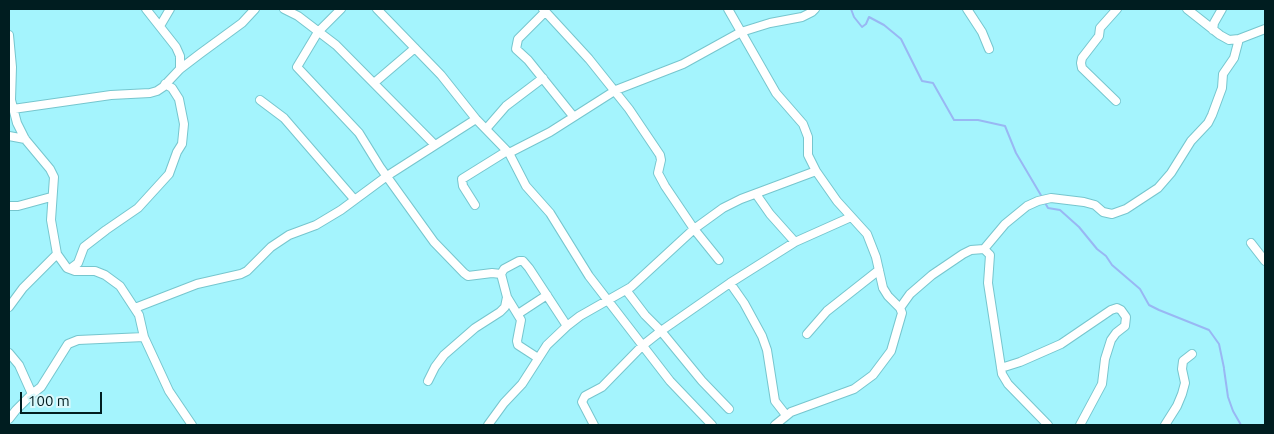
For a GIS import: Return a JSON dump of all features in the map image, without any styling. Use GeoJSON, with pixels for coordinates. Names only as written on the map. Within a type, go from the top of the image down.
{"type":"FeatureCollection","features":[{"type":"Feature","properties":{"kind":"street"},"geometry":{"type":"LineString","coordinates":[[146,9],[176,47],[180,57],[180,69]]}},
{"type":"Feature","properties":{"kind":"street"},"geometry":{"type":"LineString","coordinates":[[160,26],[170,9]]}},
{"type":"Feature","properties":{"kind":"street"},"geometry":{"type":"LineString","coordinates":[[13,109],[111,95],[150,93],[163,87],[180,69],[242,23],[255,9]]}},
{"type":"Feature","properties":{"kind":"street"},"geometry":{"type":"LineString","coordinates":[[284,9],[298,16],[336,45],[435,145]]}},
{"type":"Feature","properties":{"kind":"street"},"geometry":{"type":"LineString","coordinates":[[298,16],[305,9]]}},
{"type":"Feature","properties":{"kind":"street"},"geometry":{"type":"LineString","coordinates":[[341,9],[318,32],[297,67],[359,133],[386,176],[434,242],[464,273],[468,276],[492,273],[501,274]]}},
{"type":"Feature","properties":{"kind":"street"},"geometry":{"type":"LineString","coordinates":[[377,9],[441,75],[476,119],[508,152],[526,186],[544,205],[589,276],[670,380],[712,425]]}},
{"type":"Feature","properties":{"kind":"street"},"geometry":{"type":"LineString","coordinates":[[728,9],[776,93],[803,124],[808,137],[808,155],[816,171],[851,217],[867,234],[876,256],[883,288],[902,313],[894,344],[885,360],[873,375],[854,389],[786,415],[775,425]]}},
{"type":"Feature","properties":{"kind":"street"},"geometry":{"type":"LineString","coordinates":[[475,205],[463,186],[462,179],[508,152],[550,132],[616,90],[683,64],[741,32],[770,23],[802,17],[815,9]]}},
{"type":"Feature","properties":{"kind":"street"},"geometry":{"type":"LineString","coordinates":[[967,9],[982,32],[988,49]]}},
{"type":"Feature","properties":{"kind":"street"},"geometry":{"type":"LineString","coordinates":[[1116,101],[1082,68],[1081,63],[1082,58],[1099,36],[1100,28],[1117,9]]}},
{"type":"Feature","properties":{"kind":"street"},"geometry":{"type":"LineString","coordinates":[[1187,9],[1229,40],[1239,40],[1265,29]]}},
{"type":"Feature","properties":{"kind":"street"},"geometry":{"type":"LineString","coordinates":[[1213,30],[1214,22],[1222,9]]}},
{"type":"Feature","properties":{"kind":"street"},"geometry":{"type":"LineString","coordinates":[[573,116],[525,57],[518,52],[516,46],[518,40],[544,10],[616,90],[657,150],[661,160],[658,173],[665,186],[694,229],[719,260]]}},
{"type":"Feature","properties":{"kind":"street"},"geometry":{"type":"LineString","coordinates":[[9,35],[12,67],[11,100],[13,109],[25,139],[50,169],[54,177],[51,197],[52,229],[62,263],[75,271],[95,271],[120,286],[135,308],[142,323],[144,336],[168,391],[190,425]]}},
{"type":"Feature","properties":{"kind":"street"},"geometry":{"type":"LineString","coordinates":[[900,308],[910,294],[932,275],[970,250],[984,249],[1005,224],[1027,206],[1038,200],[1051,198],[1084,202],[1095,205],[1104,212],[1112,214],[1126,209],[1158,188],[1212,115],[1222,88],[1223,74],[1234,58],[1239,40]]}},
{"type":"Feature","properties":{"kind":"street"},"geometry":{"type":"LineString","coordinates":[[374,83],[415,48]]}},
{"type":"Feature","properties":{"kind":"street"},"geometry":{"type":"LineString","coordinates":[[486,129],[506,106],[543,78]]}},
{"type":"Feature","properties":{"kind":"street"},"geometry":{"type":"LineString","coordinates":[[70,269],[78,263],[84,247],[138,208],[169,174],[176,152],[182,144],[184,124],[179,99],[174,91],[165,84]]}},
{"type":"Feature","properties":{"kind":"street"},"geometry":{"type":"LineString","coordinates":[[260,100],[284,118],[354,199]]}},
{"type":"Feature","properties":{"kind":"street"},"geometry":{"type":"LineString","coordinates":[[135,308],[197,284],[247,271],[284,238],[294,232],[316,225],[341,210],[386,176],[476,119]]}},
{"type":"Feature","properties":{"kind":"street"},"geometry":{"type":"LineString","coordinates":[[10,138],[25,139]]}},
{"type":"Feature","properties":{"kind":"street"},"geometry":{"type":"LineString","coordinates":[[488,425],[526,378],[551,340],[566,326],[641,280],[694,229],[723,208],[816,171]]}},
{"type":"Feature","properties":{"kind":"street"},"geometry":{"type":"LineString","coordinates":[[756,194],[779,225],[795,242]]}},
{"type":"Feature","properties":{"kind":"street"},"geometry":{"type":"LineString","coordinates":[[9,206],[18,206],[51,197]]}},
{"type":"Feature","properties":{"kind":"street"},"geometry":{"type":"LineString","coordinates":[[594,425],[582,402],[585,396],[602,386],[642,346],[730,283],[795,242],[851,217]]}},
{"type":"Feature","properties":{"kind":"street"},"geometry":{"type":"LineString","coordinates":[[1251,243],[1265,261]]}},
{"type":"Feature","properties":{"kind":"street"},"geometry":{"type":"LineString","coordinates":[[984,249],[990,255],[988,283],[1002,374],[1008,384],[1048,425]]}},
{"type":"Feature","properties":{"kind":"street"},"geometry":{"type":"LineString","coordinates":[[9,307],[23,288],[58,254]]}},
{"type":"Feature","properties":{"kind":"street"},"geometry":{"type":"LineString","coordinates":[[538,358],[518,345],[521,320],[507,297],[501,274],[504,269],[518,261],[523,261],[534,274],[566,326]]}},
{"type":"Feature","properties":{"kind":"street"},"geometry":{"type":"LineString","coordinates":[[807,334],[827,311],[880,270]]}},
{"type":"Feature","properties":{"kind":"street"},"geometry":{"type":"LineString","coordinates":[[730,283],[744,303],[762,336],[767,350],[775,401],[786,415]]}},
{"type":"Feature","properties":{"kind":"street"},"geometry":{"type":"LineString","coordinates":[[626,290],[702,381],[729,409]]}},
{"type":"Feature","properties":{"kind":"street"},"geometry":{"type":"LineString","coordinates":[[518,314],[546,295]]}},
{"type":"Feature","properties":{"kind":"street"},"geometry":{"type":"LineString","coordinates":[[428,381],[435,366],[444,355],[475,328],[500,312],[507,302],[507,297]]}},
{"type":"Feature","properties":{"kind":"street"},"geometry":{"type":"LineString","coordinates":[[1001,368],[1056,346],[1111,310],[1117,308],[1121,310],[1126,317],[1125,326],[1111,340],[1105,359],[1102,384],[1080,425]]}},
{"type":"Feature","properties":{"kind":"street"},"geometry":{"type":"LineString","coordinates":[[12,425],[9,420],[11,415],[41,387],[67,346],[73,341],[144,336]]}},
{"type":"Feature","properties":{"kind":"street"},"geometry":{"type":"LineString","coordinates":[[9,353],[18,364],[32,394]]}},
{"type":"Feature","properties":{"kind":"street"},"geometry":{"type":"LineString","coordinates":[[1165,425],[1182,394],[1185,383],[1182,369],[1183,361],[1192,354]]}},
{"type":"Feature","properties":{"kind":"waterway"},"geometry":{"type":"LineString","coordinates":[[851,9],[854,17],[862,27],[866,24],[869,17],[884,25],[901,39],[922,81],[933,83],[954,120],[978,120],[1005,126],[1016,153],[1042,197]]}},
{"type":"Feature","properties":{"kind":"waterway"},"geometry":{"type":"LineString","coordinates":[[1044,201],[1048,208],[1060,210],[1079,227],[1112,265],[1140,289],[1149,305],[1209,330],[1219,344],[1224,368]]}},
{"type":"Feature","properties":{"kind":"waterway"},"geometry":{"type":"LineString","coordinates":[[1224,369],[1228,397],[1241,425]]}}]}
